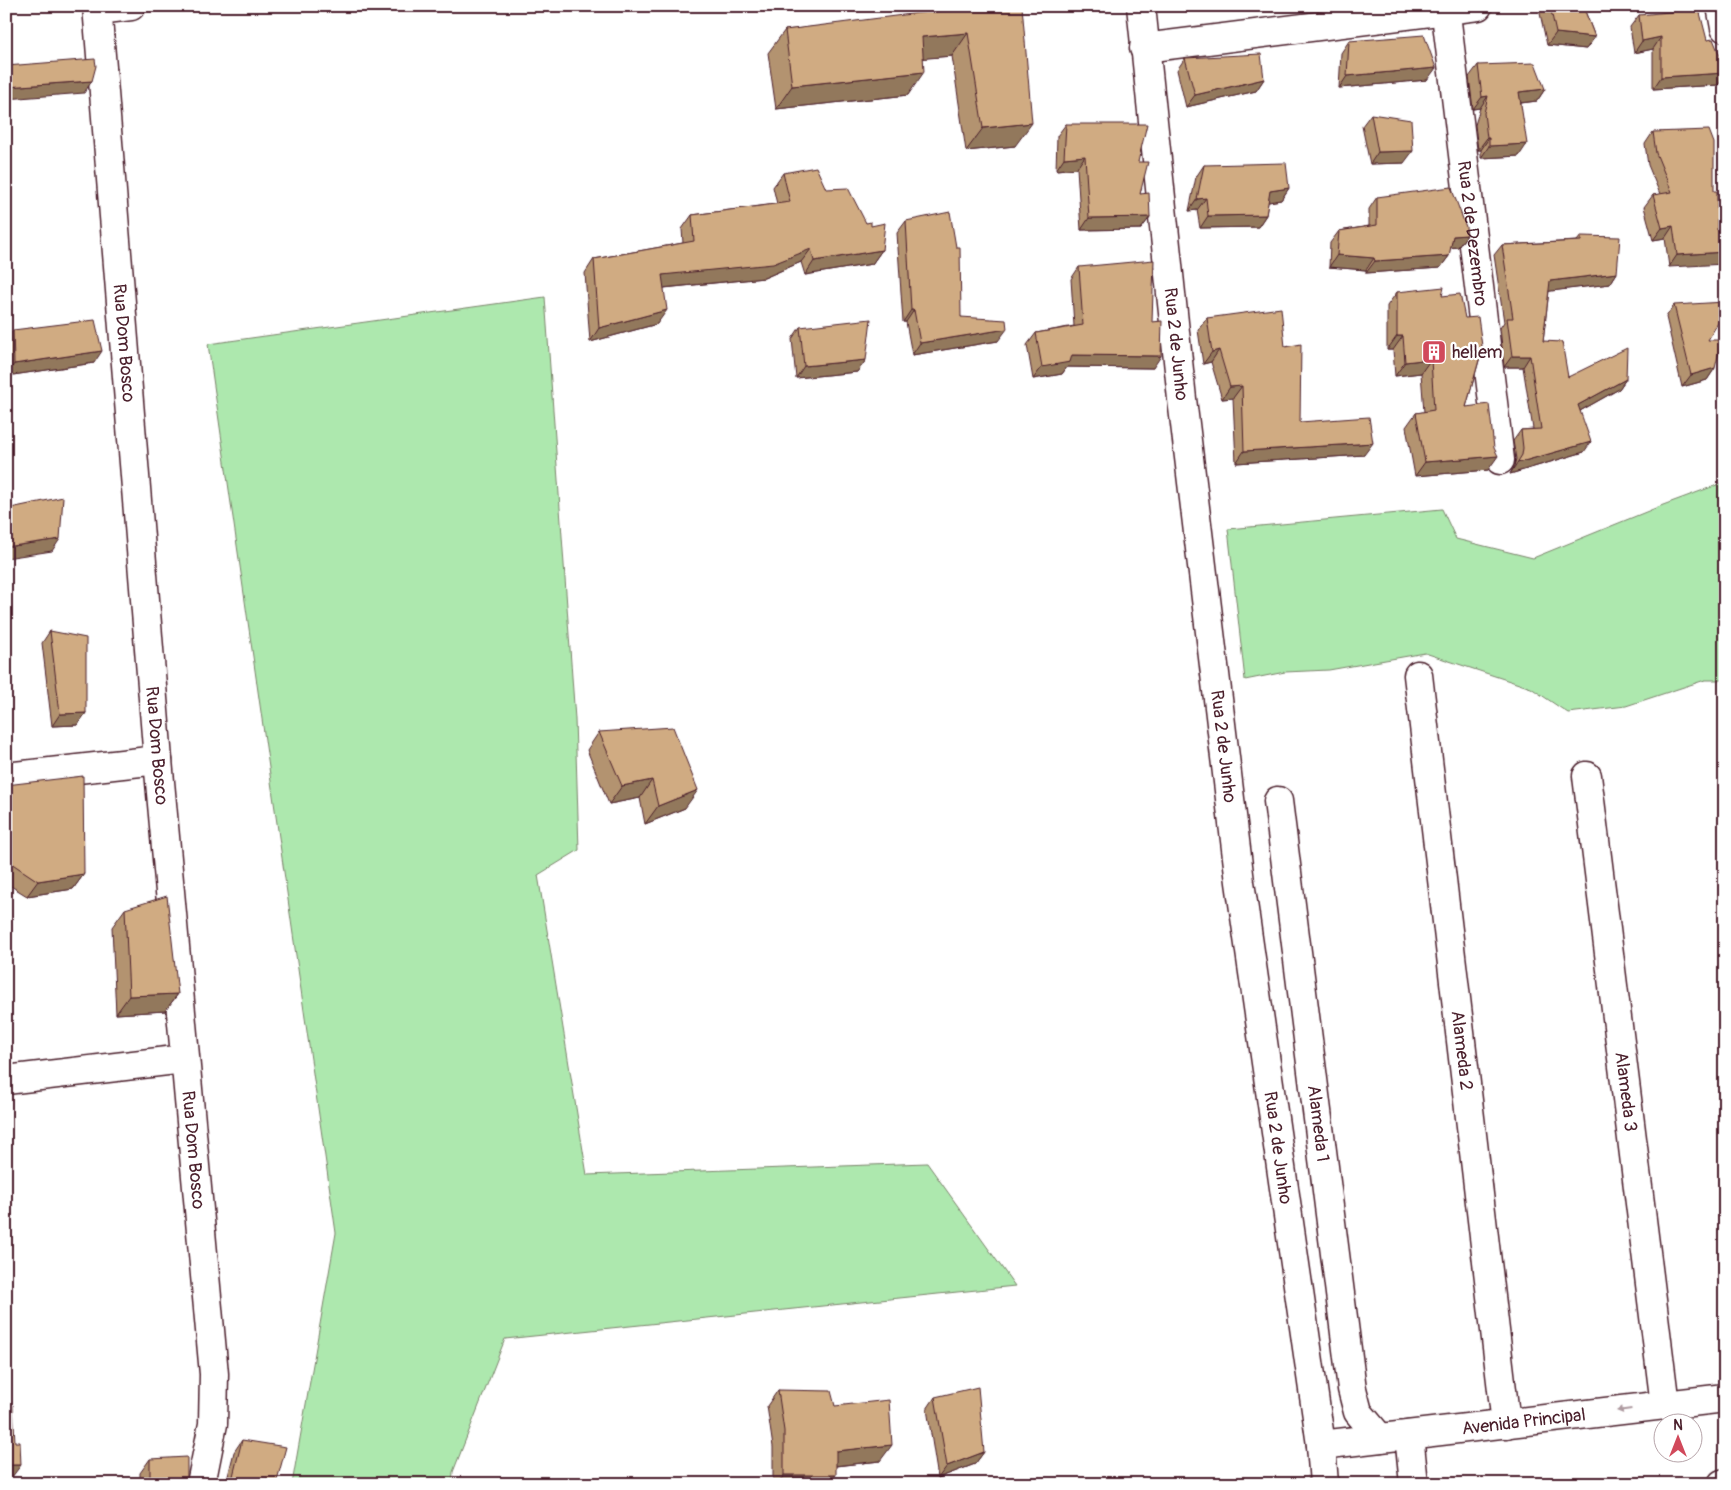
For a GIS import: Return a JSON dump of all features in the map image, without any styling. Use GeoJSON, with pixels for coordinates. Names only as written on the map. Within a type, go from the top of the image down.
{"type":"FeatureCollection","features":[{"type":"Feature","properties":{"kind":"street"},"geometry":{"type":"LineString","coordinates":[[98,8],[130,6]]}},
{"type":"Feature","properties":{"kind":"street","name":"Rua 2 de Junho"},"geometry":{"type":"LineString","coordinates":[[1141,6],[1182,399],[1240,882],[1321,1445],[1324,1484]]}},
{"type":"Feature","properties":{"kind":"street"},"geometry":{"type":"LineString","coordinates":[[1144,48],[1445,8],[1478,6]]}},
{"type":"Feature","properties":{"kind":"street"},"geometry":{"type":"LineString","coordinates":[[1722,6],[1725,28]]}},
{"type":"Feature","properties":{"kind":"street","name":"Rua Dom Bosco"},"geometry":{"type":"LineString","coordinates":[[98,8],[158,760],[214,1374],[213,1424],[201,1484]]}},
{"type":"Feature","properties":{"kind":"street","name":"Rua 2 de Dezembro"},"geometry":{"type":"LineString","coordinates":[[1445,8],[1500,460]]}},
{"type":"Feature","properties":{"kind":"street","name":"Alameda 2"},"geometry":{"type":"LineString","coordinates":[[1418,675],[1506,1424]]}},
{"type":"Feature","properties":{"kind":"street"},"geometry":{"type":"LineString","coordinates":[[6,777],[158,760]]}},
{"type":"Feature","properties":{"kind":"street","name":"Alameda 3"},"geometry":{"type":"LineString","coordinates":[[1587,776],[1665,1405]]}},
{"type":"Feature","properties":{"kind":"street","name":"Alameda 1"},"geometry":{"type":"LineString","coordinates":[[1278,801],[1352,1389],[1358,1412],[1380,1438]]}},
{"type":"Feature","properties":{"kind":"street"},"geometry":{"type":"LineString","coordinates":[[6,1080],[184,1059]]}},
{"type":"Feature","properties":{"kind":"street","name":"Avenida Principal"},"geometry":{"type":"LineString","coordinates":[[1321,1445],[1725,1398]]}},
{"type":"Feature","properties":{"kind":"street"},"geometry":{"type":"LineString","coordinates":[[1408,1435],[1414,1484]]}},
{"type":"Feature","properties":{"kind":"green space"},"geometry":{"type":"Polygon","coordinates":[[[545,297],[575,719],[579,850],[538,875],[587,1175],[927,1163],[1015,1286],[505,1339],[453,1472],[452,1484],[292,1484],[336,1233],[208,344],[545,297]]]}},
{"type":"Feature","properties":{"kind":"green space"},"geometry":{"type":"Polygon","coordinates":[[[1725,482],[1725,680],[1705,680],[1626,706],[1568,713],[1531,688],[1425,653],[1329,670],[1285,672],[1245,680],[1228,529],[1442,509],[1456,539],[1533,558],[1725,482]]]}},
{"type":"Feature","properties":{"kind":"building"},"geometry":{"type":"Polygon","coordinates":[[[1022,6],[1032,123],[983,128],[968,33],[922,37],[924,72],[792,86],[785,30],[919,13],[1022,6]]]}},
{"type":"Feature","properties":{"kind":"building"},"geometry":{"type":"Polygon","coordinates":[[[1550,6],[1583,6],[1595,37],[1556,33],[1550,6]]]}},
{"type":"Feature","properties":{"kind":"building"},"geometry":{"type":"Polygon","coordinates":[[[1699,9],[1707,40],[1713,39],[1725,68],[1725,73],[1661,77],[1661,37],[1642,41],[1639,15],[1699,9]]]}},
{"type":"Feature","properties":{"kind":"building"},"geometry":{"type":"Polygon","coordinates":[[[1424,35],[1436,68],[1347,76],[1349,41],[1424,35]]]}},
{"type":"Feature","properties":{"kind":"building"},"geometry":{"type":"Polygon","coordinates":[[[1261,54],[1264,79],[1195,95],[1185,58],[1261,54]]]}},
{"type":"Feature","properties":{"kind":"building"},"geometry":{"type":"Polygon","coordinates":[[[95,59],[96,66],[92,81],[6,87],[6,66],[95,59]]]}},
{"type":"Feature","properties":{"kind":"building"},"geometry":{"type":"Polygon","coordinates":[[[1535,63],[1545,89],[1519,92],[1527,144],[1489,146],[1484,113],[1488,96],[1482,97],[1478,65],[1535,63]]]}},
{"type":"Feature","properties":{"kind":"building"},"geometry":{"type":"Polygon","coordinates":[[[1371,114],[1411,120],[1413,151],[1378,152],[1371,114]]]}},
{"type":"Feature","properties":{"kind":"building"},"geometry":{"type":"Polygon","coordinates":[[[1066,124],[1147,124],[1138,162],[1148,162],[1140,194],[1149,193],[1150,217],[1089,218],[1085,156],[1064,158],[1066,124]]]}},
{"type":"Feature","properties":{"kind":"building"},"geometry":{"type":"Polygon","coordinates":[[[1709,130],[1714,143],[1714,191],[1717,191],[1717,230],[1725,229],[1725,252],[1677,255],[1673,226],[1662,228],[1653,195],[1672,192],[1656,153],[1653,132],[1709,130]]]}},
{"type":"Feature","properties":{"kind":"building"},"geometry":{"type":"Polygon","coordinates":[[[1286,163],[1289,188],[1270,191],[1266,215],[1208,216],[1206,198],[1197,199],[1204,165],[1286,163]]]}},
{"type":"Feature","properties":{"kind":"building"},"geometry":{"type":"Polygon","coordinates":[[[816,167],[826,189],[848,188],[866,223],[871,222],[871,226],[885,223],[882,250],[814,261],[811,249],[773,264],[662,275],[667,310],[599,328],[594,259],[694,241],[692,215],[790,202],[783,173],[816,167]]]}},
{"type":"Feature","properties":{"kind":"building"},"geometry":{"type":"Polygon","coordinates":[[[1451,187],[1466,227],[1467,235],[1453,236],[1449,256],[1375,261],[1374,258],[1337,255],[1339,231],[1377,225],[1377,197],[1451,187]]]}},
{"type":"Feature","properties":{"kind":"building"},"geometry":{"type":"Polygon","coordinates":[[[950,212],[956,247],[960,247],[961,317],[1006,320],[1007,329],[920,343],[914,310],[911,310],[906,221],[950,212]]]}},
{"type":"Feature","properties":{"kind":"building"},"geometry":{"type":"Polygon","coordinates":[[[1581,236],[1620,237],[1617,273],[1550,281],[1543,341],[1562,342],[1568,377],[1627,348],[1626,379],[1578,405],[1591,442],[1517,463],[1522,455],[1523,448],[1521,430],[1541,429],[1530,356],[1512,356],[1507,318],[1513,318],[1502,245],[1581,241],[1581,236]]]}},
{"type":"Feature","properties":{"kind":"building"},"geometry":{"type":"Polygon","coordinates":[[[1154,260],[1152,322],[1162,321],[1161,356],[1072,355],[1070,362],[1042,367],[1036,333],[1083,325],[1079,267],[1154,260]]]}},
{"type":"Feature","properties":{"kind":"building"},"geometry":{"type":"Polygon","coordinates":[[[1444,287],[1442,296],[1460,294],[1465,318],[1478,317],[1483,353],[1481,353],[1466,407],[1489,404],[1494,448],[1498,456],[1425,462],[1416,413],[1434,410],[1431,359],[1405,362],[1403,336],[1397,336],[1397,292],[1444,287]]]}},
{"type":"Feature","properties":{"kind":"building"},"geometry":{"type":"Polygon","coordinates":[[[1725,302],[1725,311],[1708,340],[1722,340],[1715,368],[1691,375],[1674,305],[1725,302]]]}},
{"type":"Feature","properties":{"kind":"building"},"geometry":{"type":"Polygon","coordinates":[[[1281,308],[1285,347],[1301,344],[1300,422],[1369,417],[1373,443],[1244,451],[1242,386],[1230,387],[1219,350],[1212,352],[1207,318],[1281,308]]]}},
{"type":"Feature","properties":{"kind":"building"},"geometry":{"type":"Polygon","coordinates":[[[871,319],[866,360],[804,366],[800,327],[871,319]]]}},
{"type":"Feature","properties":{"kind":"building"},"geometry":{"type":"Polygon","coordinates":[[[95,320],[102,351],[14,364],[13,330],[95,320]]]}},
{"type":"Feature","properties":{"kind":"building"},"geometry":{"type":"Polygon","coordinates":[[[63,497],[60,539],[6,547],[6,509],[63,497]]]}},
{"type":"Feature","properties":{"kind":"building"},"geometry":{"type":"Polygon","coordinates":[[[50,631],[86,638],[86,713],[60,714],[50,631]]]}},
{"type":"Feature","properties":{"kind":"building"},"geometry":{"type":"Polygon","coordinates":[[[673,727],[698,790],[658,806],[652,780],[622,786],[599,732],[673,727]]]}},
{"type":"Feature","properties":{"kind":"building"},"geometry":{"type":"Polygon","coordinates":[[[83,776],[84,874],[38,881],[8,861],[6,850],[6,785],[83,776]]]}},
{"type":"Feature","properties":{"kind":"building"},"geometry":{"type":"Polygon","coordinates":[[[167,896],[178,994],[129,996],[125,909],[167,896]]]}},
{"type":"Feature","properties":{"kind":"building"},"geometry":{"type":"Polygon","coordinates":[[[978,1387],[984,1452],[947,1466],[935,1397],[978,1387]]]}},
{"type":"Feature","properties":{"kind":"building"},"geometry":{"type":"Polygon","coordinates":[[[778,1390],[831,1391],[835,1406],[889,1400],[892,1445],[836,1451],[836,1475],[784,1475],[784,1431],[778,1390]]]}},
{"type":"Feature","properties":{"kind":"building"},"geometry":{"type":"Polygon","coordinates":[[[6,1405],[13,1405],[15,1442],[20,1442],[21,1465],[6,1465],[6,1405]]]}},
{"type":"Feature","properties":{"kind":"building"},"geometry":{"type":"Polygon","coordinates":[[[242,1440],[286,1447],[276,1484],[231,1484],[242,1440]]]}},
{"type":"Feature","properties":{"kind":"building"},"geometry":{"type":"Polygon","coordinates":[[[187,1457],[187,1484],[150,1484],[150,1459],[187,1457]]]}},
{"type":"Feature","properties":{"kind":"place","name":"hellem"},"geometry":{"type":"Point","coordinates":[1434,352]}}]}
